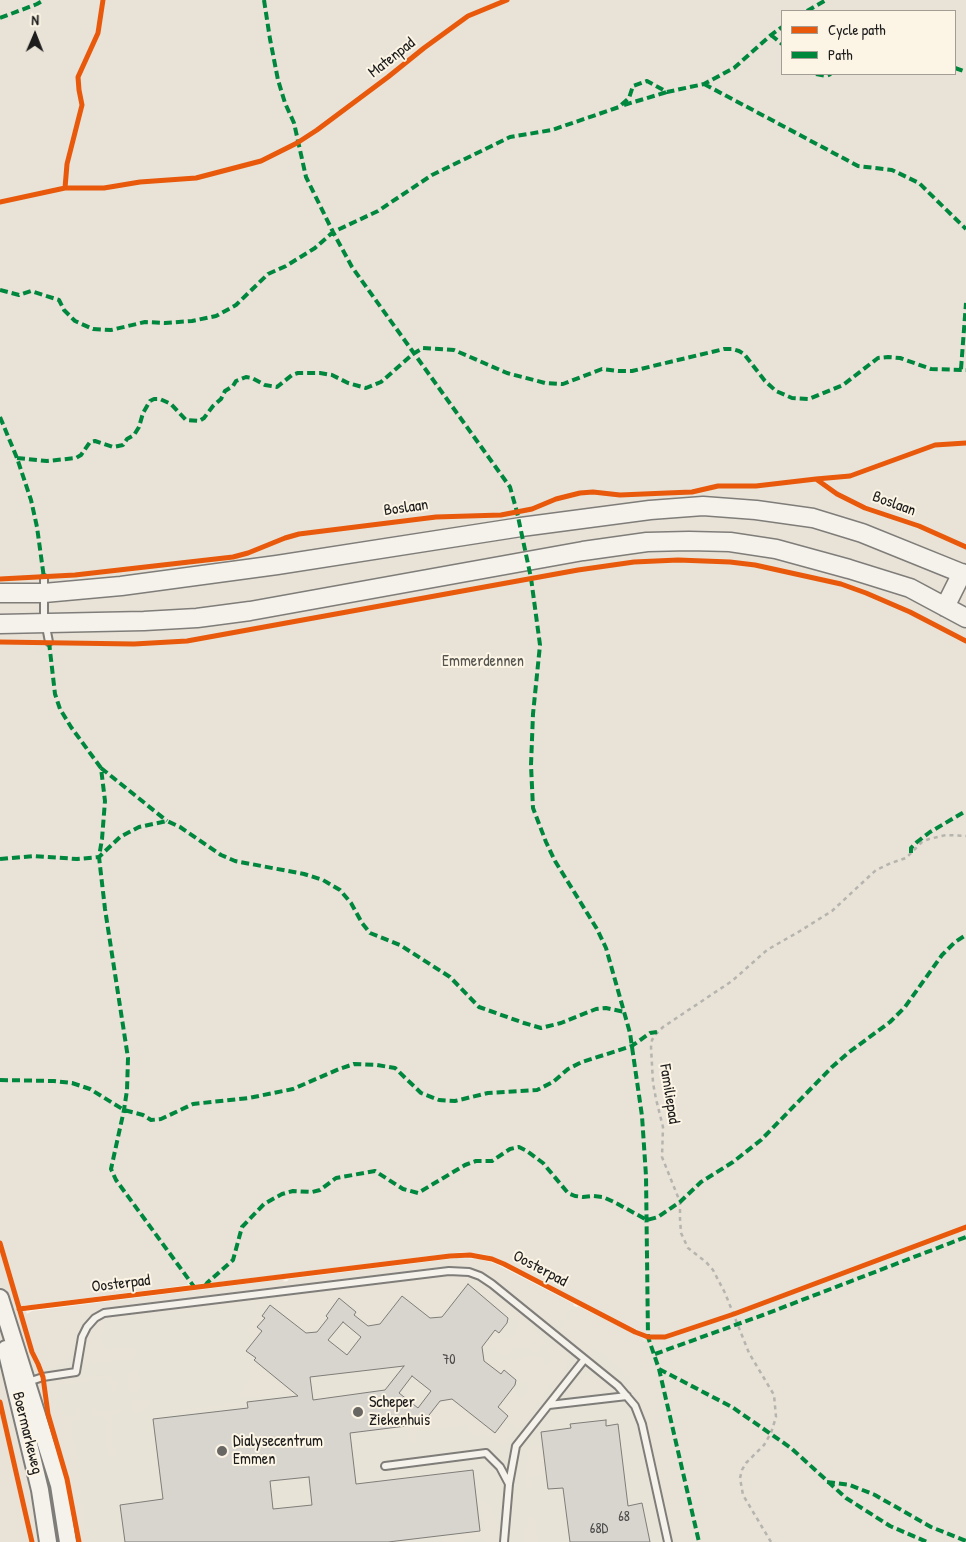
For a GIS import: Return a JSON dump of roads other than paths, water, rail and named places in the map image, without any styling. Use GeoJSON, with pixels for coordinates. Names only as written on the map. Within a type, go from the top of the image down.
{"type":"FeatureCollection","features":[{"type":"Feature","properties":{"kind":"main road"},"geometry":{"type":"LineString","coordinates":[[0,593],[44,586],[121,586],[277,565],[521,527],[650,510],[703,506],[756,510],[814,518],[862,533],[964,574],[945,607]]}},
{"type":"Feature","properties":{"kind":"main road"},"geometry":{"type":"LineString","coordinates":[[0,624],[144,621],[206,617],[250,611],[583,551],[647,542],[689,541],[730,542],[776,548],[910,588],[966,618]]}},
{"type":"Feature","properties":{"kind":"street","name":"Boermarkeweg"},"geometry":{"type":"LineString","coordinates":[[0,1298],[21,1384],[48,1542]]}},
{"type":"Feature","properties":{"kind":"street","name":"Boermarkeweg"},"geometry":{"type":"LineString","coordinates":[[0,1326],[59,1485],[68,1542]]}},
{"type":"Feature","properties":{"kind":"lane"},"geometry":{"type":"LineString","coordinates":[[44,586],[45,624],[49,642]]}},
{"type":"Feature","properties":{"kind":"lane"},"geometry":{"type":"LineString","coordinates":[[21,1384],[43,1377],[76,1372],[82,1337],[87,1326],[104,1313],[449,1271],[469,1272],[480,1276],[492,1284],[618,1386],[635,1406],[642,1424],[668,1542]]}},
{"type":"Feature","properties":{"kind":"lane"},"geometry":{"type":"LineString","coordinates":[[504,1542],[509,1484],[516,1446],[584,1360]]}},
{"type":"Feature","properties":{"kind":"lane"},"geometry":{"type":"LineString","coordinates":[[549,1405],[627,1396]]}},
{"type":"Feature","properties":{"kind":"lane"},"geometry":{"type":"LineString","coordinates":[[385,1466],[486,1453],[500,1467],[509,1484]]}},
{"type":"Feature","properties":{"kind":"place","name":"Scheper Ziekenhuis"},"geometry":{"type":"Point","coordinates":[358,1412]}},
{"type":"Feature","properties":{"kind":"place","name":"Dialysecentrum Emmen"},"geometry":{"type":"Point","coordinates":[222,1451]}},
{"type":"Feature","properties":{"kind":"park label","name":"Emmerdennen"},"geometry":{"type":"Point","coordinates":[483,662]}}]}
